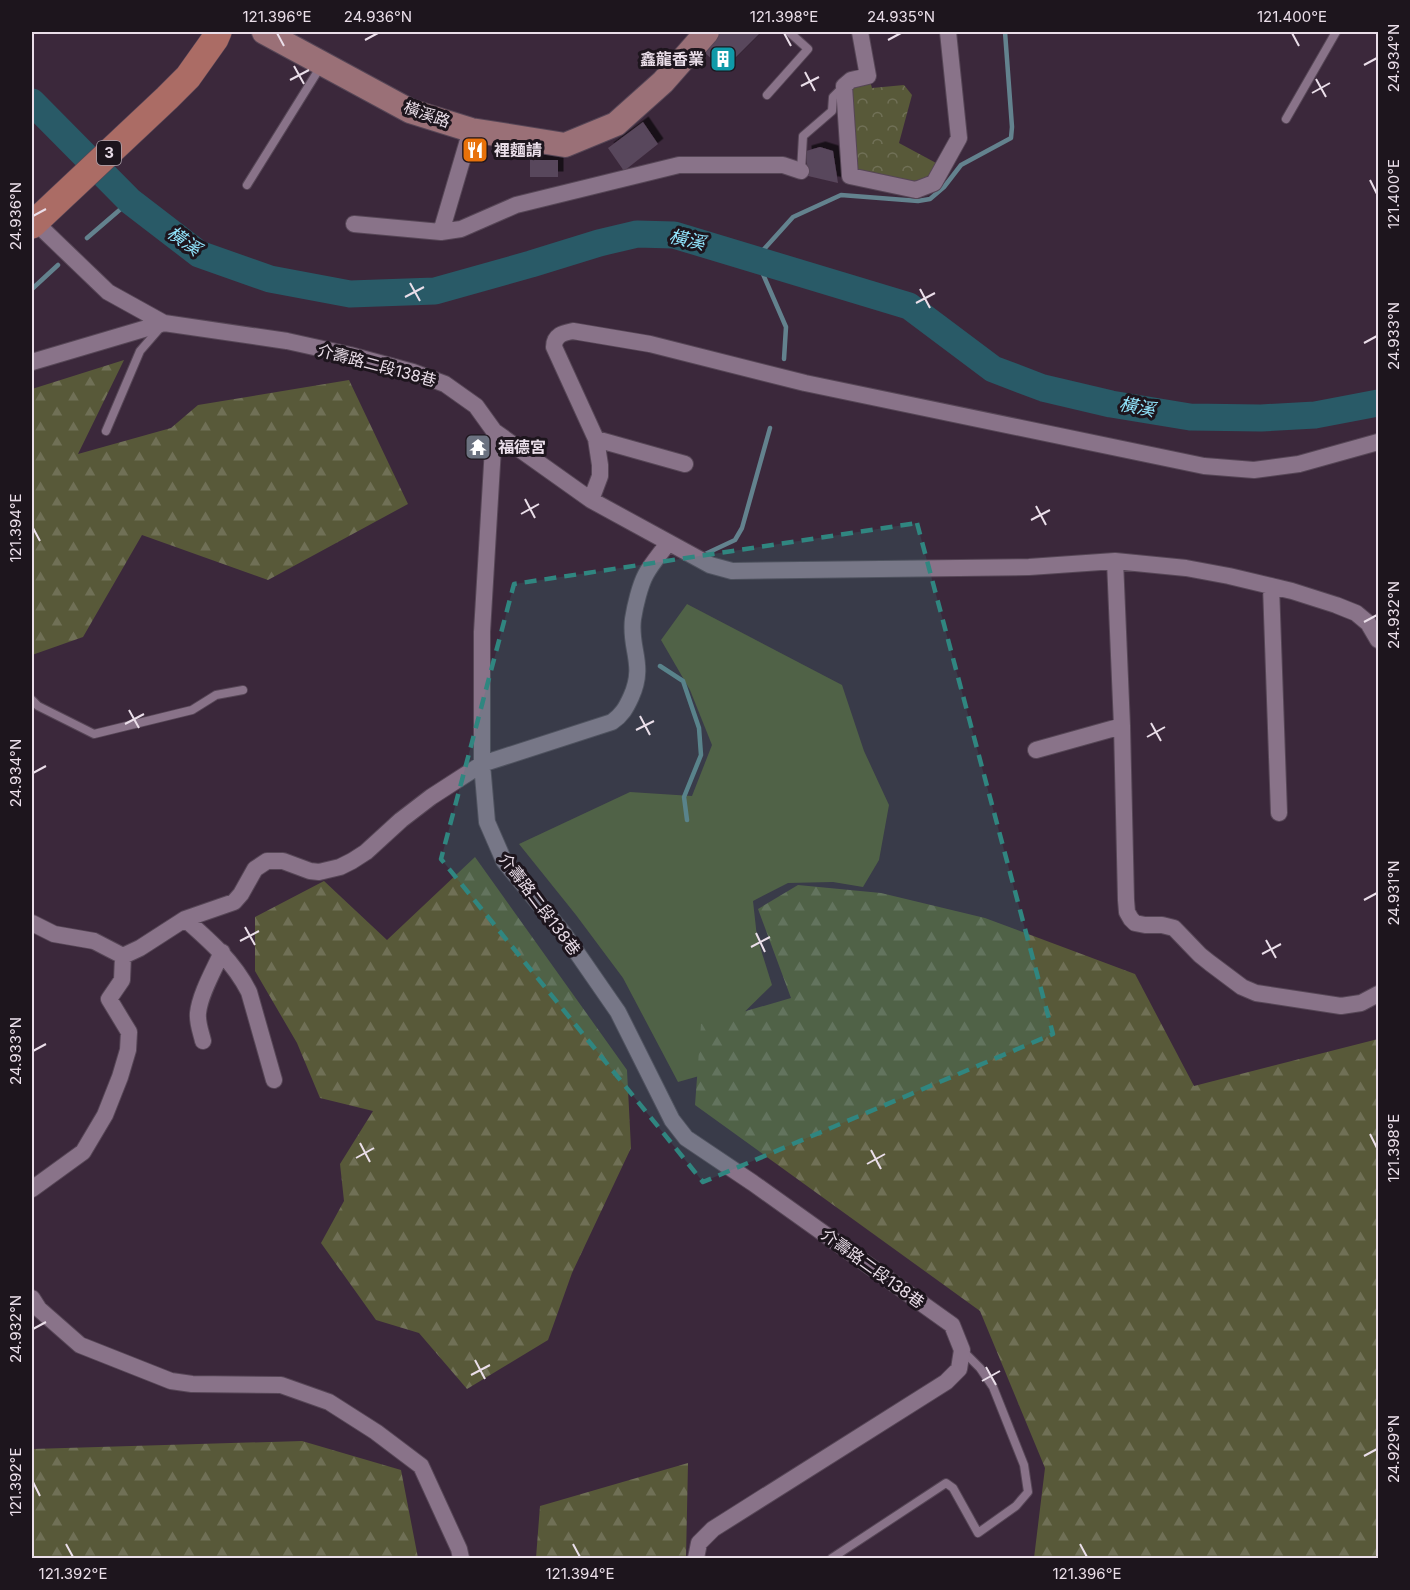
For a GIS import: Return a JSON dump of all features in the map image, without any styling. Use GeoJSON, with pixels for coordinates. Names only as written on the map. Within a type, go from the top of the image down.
{"type":"FeatureCollection","features":[{"type":"Feature","properties":{"kind":"main road","name":"3"},"geometry":{"type":"LineString","coordinates":[[161,92],[173,67],[198,32]]}},
{"type":"Feature","properties":{"kind":"main road","name":"3"},"geometry":{"type":"LineString","coordinates":[[36,212],[161,92],[188,77],[218,32]]}},
{"type":"Feature","properties":{"kind":"main road","name":"橫溪路"},"geometry":{"type":"LineString","coordinates":[[264,32],[410,111],[471,130],[564,145],[616,124],[663,82],[707,32]]}},
{"type":"Feature","properties":{"kind":"street"},"geometry":{"type":"LineString","coordinates":[[860,32],[868,76],[850,80],[844,86],[850,176],[916,190],[934,183],[958,138],[948,32]]}},
{"type":"Feature","properties":{"kind":"street"},"geometry":{"type":"LineString","coordinates":[[441,232],[471,130]]}},
{"type":"Feature","properties":{"kind":"street"},"geometry":{"type":"LineString","coordinates":[[354,224],[441,232],[461,229],[516,205],[679,165],[783,165],[801,171]]}},
{"type":"Feature","properties":{"kind":"street","name":"介壽路二段138巷"},"geometry":{"type":"LineString","coordinates":[[36,212],[108,292],[164,323],[287,341],[350,355],[413,372],[445,384],[476,406],[494,430],[482,632],[482,764],[487,822],[504,861],[564,934],[618,1012],[672,1120],[686,1138],[763,1189],[952,1325],[962,1350]]}},
{"type":"Feature","properties":{"kind":"street"},"geometry":{"type":"LineString","coordinates":[[32,362],[164,323]]}},
{"type":"Feature","properties":{"kind":"street"},"geometry":{"type":"LineString","coordinates":[[591,500],[600,476],[596,439],[554,347],[557,336],[564,332],[573,331],[650,344],[805,382],[1204,466],[1265,469],[1299,464],[1378,442]]}},
{"type":"Feature","properties":{"kind":"street"},"geometry":{"type":"LineString","coordinates":[[494,430],[591,500],[710,565],[732,571],[1029,567],[1115,561],[1186,568],[1271,586],[1336,605],[1356,613],[1368,623],[1378,640]]}},
{"type":"Feature","properties":{"kind":"street"},"geometry":{"type":"LineString","coordinates":[[596,439],[685,464]]}},
{"type":"Feature","properties":{"kind":"street"},"geometry":{"type":"LineString","coordinates":[[123,956],[140,948],[185,918],[234,902],[255,869],[267,861],[284,861],[310,872],[340,867],[366,852],[401,820],[431,797],[482,764],[612,722],[620,717],[636,687],[638,676],[633,631],[635,609],[646,574],[668,543]]}},
{"type":"Feature","properties":{"kind":"street"},"geometry":{"type":"LineString","coordinates":[[1115,561],[1126,900],[1127,912],[1131,919],[1136,923],[1174,928],[1210,963],[1242,987],[1256,993],[1341,1006],[1361,1003],[1378,994]]}},
{"type":"Feature","properties":{"kind":"street"},"geometry":{"type":"LineString","coordinates":[[1271,586],[1279,813]]}},
{"type":"Feature","properties":{"kind":"street"},"geometry":{"type":"LineString","coordinates":[[1036,750],[1122,726]]}},
{"type":"Feature","properties":{"kind":"street"},"geometry":{"type":"LineString","coordinates":[[185,918],[222,952],[243,980],[249,992],[274,1080]]}},
{"type":"Feature","properties":{"kind":"street"},"geometry":{"type":"LineString","coordinates":[[32,923],[54,934],[94,941],[123,956]]}},
{"type":"Feature","properties":{"kind":"street"},"geometry":{"type":"LineString","coordinates":[[203,1041],[198,1013],[203,995],[222,952]]}},
{"type":"Feature","properties":{"kind":"street"},"geometry":{"type":"LineString","coordinates":[[32,1189],[83,1152],[105,1115],[120,1077],[128,1050],[129,1032],[108,999],[122,980],[123,956]]}},
{"type":"Feature","properties":{"kind":"street"},"geometry":{"type":"LineString","coordinates":[[32,1298],[39,1309],[80,1345],[171,1381],[192,1384],[281,1385],[330,1402],[376,1432],[421,1466],[461,1558]]}},
{"type":"Feature","properties":{"kind":"street"},"geometry":{"type":"LineString","coordinates":[[696,1558],[699,1543],[713,1529],[946,1382],[959,1369],[962,1350]]}},
{"type":"Feature","properties":{"kind":"lane"},"geometry":{"type":"LineString","coordinates":[[767,95],[808,49],[789,32]]}},
{"type":"Feature","properties":{"kind":"lane"},"geometry":{"type":"LineString","coordinates":[[1286,119],[1336,32]]}},
{"type":"Feature","properties":{"kind":"lane"},"geometry":{"type":"LineString","coordinates":[[247,185],[323,63]]}},
{"type":"Feature","properties":{"kind":"lane"},"geometry":{"type":"LineString","coordinates":[[801,171],[803,136],[831,111],[832,97],[844,86]]}},
{"type":"Feature","properties":{"kind":"lane"},"geometry":{"type":"LineString","coordinates":[[106,431],[140,351],[164,323]]}},
{"type":"Feature","properties":{"kind":"lane"},"geometry":{"type":"LineString","coordinates":[[32,700],[38,706],[94,734],[192,710],[216,695],[243,690]]}},
{"type":"Feature","properties":{"kind":"lane"},"geometry":{"type":"LineString","coordinates":[[832,1558],[946,1483],[953,1488],[978,1533],[1016,1506],[1028,1492],[1024,1465],[993,1387],[980,1368],[962,1350]]}},
{"type":"Feature","properties":{"kind":"highlighted area"},"geometry":{"type":"Polygon","coordinates":[[[917,523],[1053,1034],[703,1182],[441,859],[514,584],[917,523]]]}},
{"type":"Feature","properties":{"kind":"green space"},"geometry":{"type":"Polygon","coordinates":[[[870,81],[872,88],[904,85],[912,95],[899,143],[938,164],[927,179],[914,184],[855,171],[849,87],[870,81]]]}},
{"type":"Feature","properties":{"kind":"green space"},"geometry":{"type":"Polygon","coordinates":[[[124,360],[78,454],[171,428],[198,405],[349,380],[408,504],[268,580],[142,535],[83,637],[32,655],[32,389],[124,360]]]}},
{"type":"Feature","properties":{"kind":"green space"},"geometry":{"type":"Polygon","coordinates":[[[687,604],[842,685],[864,751],[889,805],[879,860],[863,887],[833,882],[788,883],[753,901],[757,937],[772,985],[722,1034],[710,1073],[678,1082],[623,978],[519,844],[630,792],[692,796],[712,745],[690,690],[661,640],[687,604]]]}},
{"type":"Feature","properties":{"kind":"green space"},"geometry":{"type":"Polygon","coordinates":[[[475,857],[627,1070],[631,1148],[572,1273],[548,1340],[467,1389],[419,1333],[376,1320],[321,1243],[344,1201],[340,1164],[373,1111],[320,1098],[297,1043],[255,971],[255,917],[324,881],[387,940],[475,857]]]}},
{"type":"Feature","properties":{"kind":"green space"},"geometry":{"type":"Polygon","coordinates":[[[798,885],[881,893],[985,918],[1135,974],[1194,1086],[1378,1039],[1378,1558],[1034,1558],[1045,1468],[980,1311],[695,1105],[701,1024],[791,998],[758,909],[798,885]]]}},
{"type":"Feature","properties":{"kind":"green space"},"geometry":{"type":"Polygon","coordinates":[[[302,1441],[401,1470],[418,1558],[32,1558],[32,1449],[302,1441]]]}},
{"type":"Feature","properties":{"kind":"green space"},"geometry":{"type":"Polygon","coordinates":[[[688,1463],[686,1558],[536,1558],[540,1506],[688,1463]]]}},
{"type":"Feature","properties":{"kind":"building","name":"鑫龍香業"},"geometry":{"type":"Polygon","coordinates":[[[717,32],[761,32],[724,69],[700,49],[717,32]]]}},
{"type":"Feature","properties":{"kind":"building"},"geometry":{"type":"Polygon","coordinates":[[[643,122],[658,144],[624,171],[608,148],[643,122]]]}},
{"type":"Feature","properties":{"kind":"building"},"geometry":{"type":"Polygon","coordinates":[[[820,147],[833,151],[838,183],[808,176],[806,151],[820,147]]]}},
{"type":"Feature","properties":{"kind":"building"},"geometry":{"type":"Polygon","coordinates":[[[530,160],[558,160],[558,177],[530,177],[530,160]]]}},
{"type":"Feature","properties":{"kind":"building","name":"福德宮"},"geometry":{"type":"Polygon","coordinates":[[[487,438],[491,450],[468,457],[465,445],[487,438]]]}},
{"type":"Feature","properties":{"kind":"waterway"},"geometry":{"type":"LineString","coordinates":[[784,359],[786,327],[756,258],[793,217],[841,195],[918,201],[930,199],[944,187],[961,165],[1011,138],[1005,32]]}},
{"type":"Feature","properties":{"kind":"waterway","name":"橫溪"},"geometry":{"type":"LineString","coordinates":[[32,102],[130,201],[199,254],[270,279],[350,294],[435,291],[637,234],[674,235],[909,306],[993,369],[1043,388],[1111,404],[1190,417],[1261,418],[1315,415],[1378,403]]}},
{"type":"Feature","properties":{"kind":"waterway"},"geometry":{"type":"LineString","coordinates":[[87,238],[130,201]]}},
{"type":"Feature","properties":{"kind":"waterway"},"geometry":{"type":"LineString","coordinates":[[32,289],[58,265]]}},
{"type":"Feature","properties":{"kind":"waterway"},"geometry":{"type":"LineString","coordinates":[[703,555],[735,540],[742,528],[770,428]]}},
{"type":"Feature","properties":{"kind":"waterway"},"geometry":{"type":"LineString","coordinates":[[660,666],[683,681],[699,728],[701,755],[684,797],[687,820]]}},
{"type":"Feature","properties":{"kind":"place","name":"鑫龍香業"},"geometry":{"type":"Point","coordinates":[723,59]}},
{"type":"Feature","properties":{"kind":"place","name":"裡麵請"},"geometry":{"type":"Point","coordinates":[475,150]}},
{"type":"Feature","properties":{"kind":"place","name":"福德宮"},"geometry":{"type":"Point","coordinates":[478,447]}}]}
